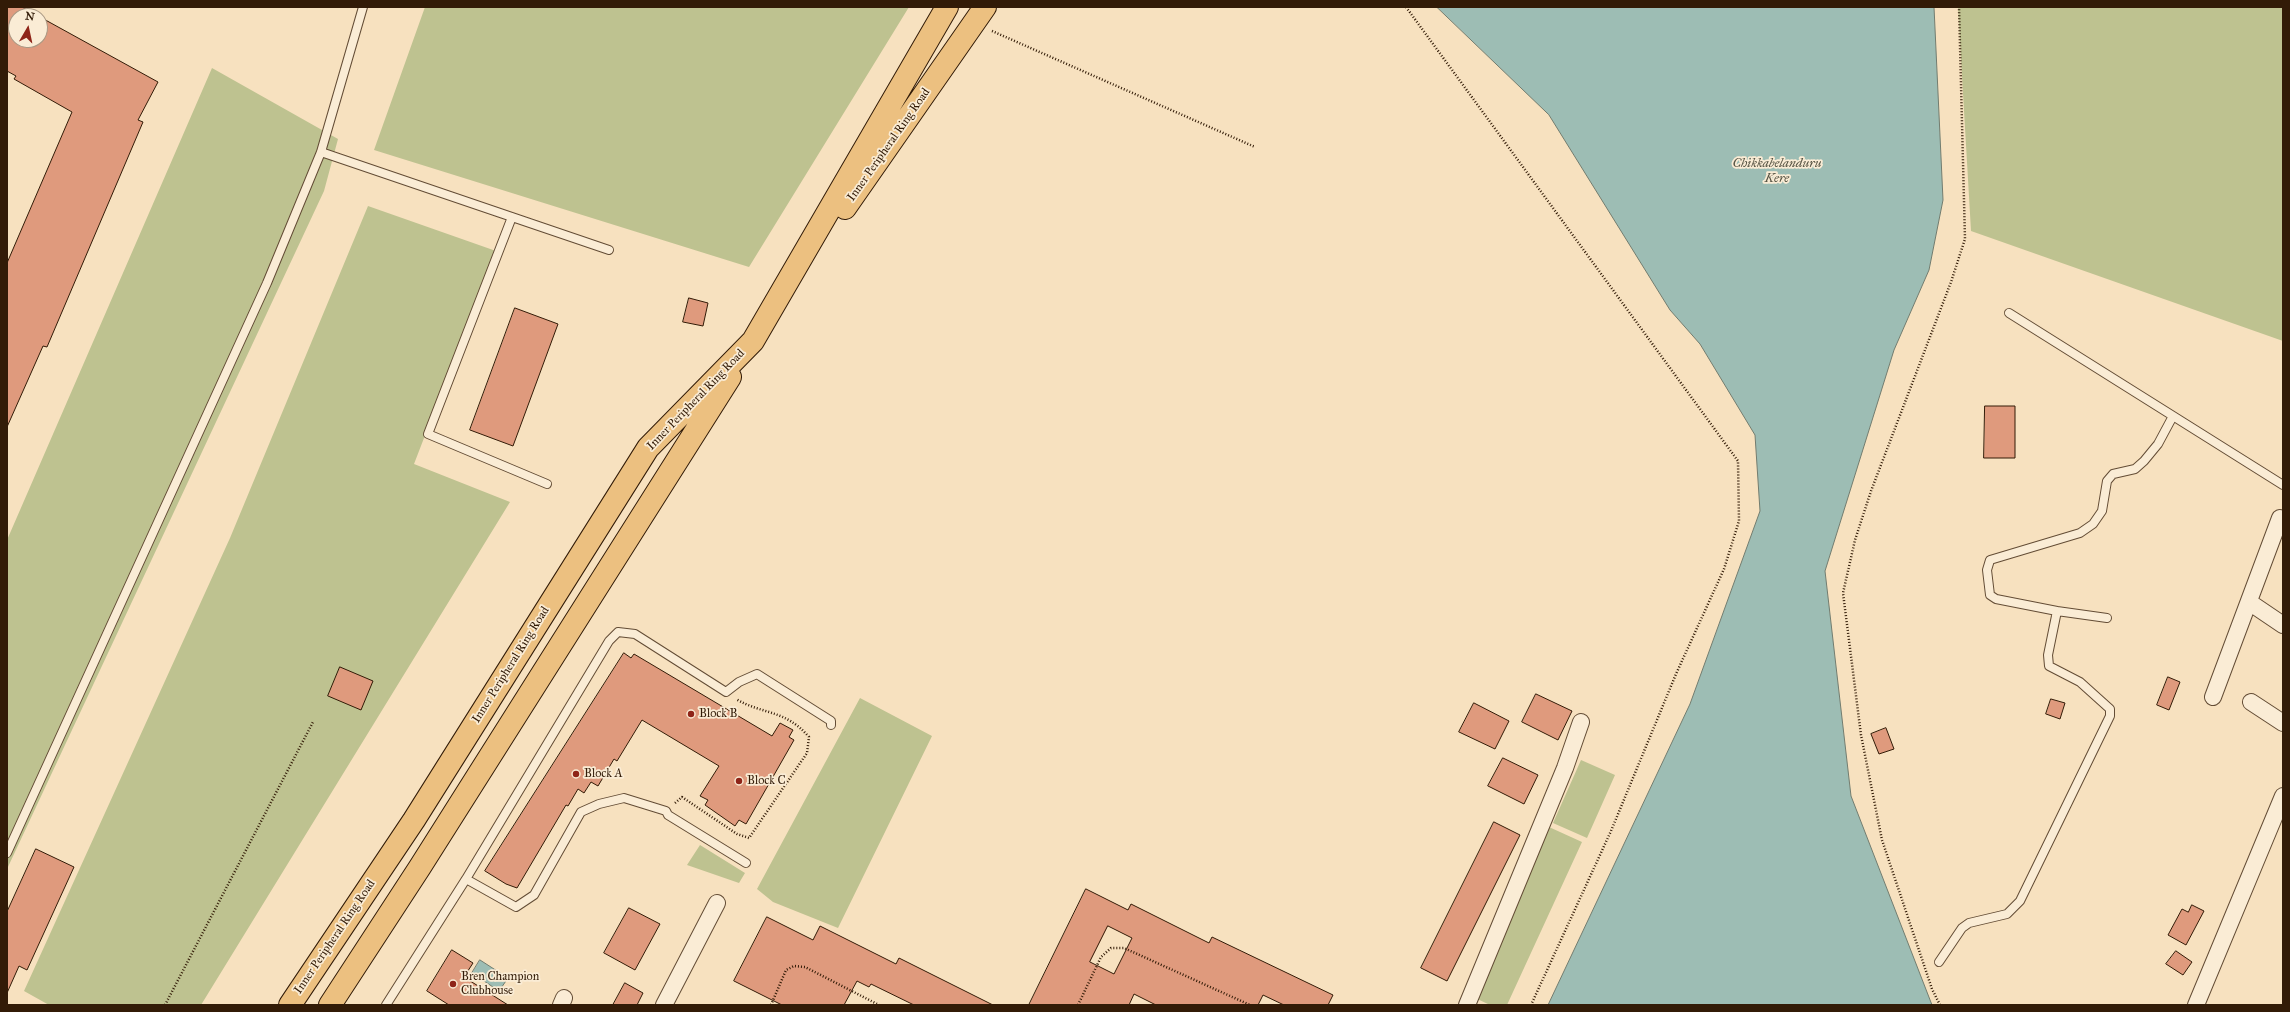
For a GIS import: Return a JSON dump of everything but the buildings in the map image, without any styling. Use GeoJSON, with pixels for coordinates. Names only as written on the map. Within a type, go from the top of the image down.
{"type":"FeatureCollection","features":[{"type":"Feature","properties":{"kind":"main road","name":"Inner Peripheral Ring Road"},"geometry":{"type":"LineString","coordinates":[[330,1005],[420,867],[753,341],[947,7]]}},
{"type":"Feature","properties":{"kind":"main road","name":"Inner Peripheral Ring Road"},"geometry":{"type":"LineString","coordinates":[[290,1005],[414,820],[648,448],[753,341],[980,15]]}},
{"type":"Feature","properties":{"kind":"street"},"geometry":{"type":"LineString","coordinates":[[2213,697],[2280,518]]}},
{"type":"Feature","properties":{"kind":"street"},"geometry":{"type":"LineString","coordinates":[[2249,602],[2283,625]]}},
{"type":"Feature","properties":{"kind":"street"},"geometry":{"type":"LineString","coordinates":[[2251,702],[2283,724]]}},
{"type":"Feature","properties":{"kind":"street"},"geometry":{"type":"LineString","coordinates":[[1467,1005],[1565,768],[1581,722]]}},
{"type":"Feature","properties":{"kind":"street"},"geometry":{"type":"LineString","coordinates":[[2196,1005],[2283,796]]}},
{"type":"Feature","properties":{"kind":"street"},"geometry":{"type":"LineString","coordinates":[[664,1005],[717,903]]}},
{"type":"Feature","properties":{"kind":"lane"},"geometry":{"type":"LineString","coordinates":[[7,853],[267,283],[321,152],[362,7]]}},
{"type":"Feature","properties":{"kind":"lane"},"geometry":{"type":"LineString","coordinates":[[321,152],[609,250]]}},
{"type":"Feature","properties":{"kind":"lane"},"geometry":{"type":"LineString","coordinates":[[512,217],[428,434],[547,484]]}},
{"type":"Feature","properties":{"kind":"lane"},"geometry":{"type":"LineString","coordinates":[[2009,313],[2283,485]]}},
{"type":"Feature","properties":{"kind":"lane"},"geometry":{"type":"LineString","coordinates":[[2107,618],[2057,611],[1996,599],[1990,595],[1987,570],[1990,560],[2080,533],[2093,524],[2102,511],[2106,482],[2113,474],[2135,468],[2144,461],[2158,444],[2173,416]]}},
{"type":"Feature","properties":{"kind":"lane"},"geometry":{"type":"LineString","coordinates":[[1939,962],[1962,928],[1969,923],[2007,914],[2020,901],[2110,716],[2110,709],[2080,682],[2049,666],[2048,654],[2057,611]]}},
{"type":"Feature","properties":{"kind":"lane"},"geometry":{"type":"LineString","coordinates":[[386,1005],[466,879],[609,641],[618,632],[635,634],[726,692],[739,682],[757,674],[831,721],[831,725]]}},
{"type":"Feature","properties":{"kind":"lane"},"geometry":{"type":"LineString","coordinates":[[466,879],[516,907],[534,894],[581,812],[599,804],[624,798],[666,811],[668,815],[746,863]]}},
{"type":"Feature","properties":{"kind":"path"},"geometry":{"type":"LineString","coordinates":[[1406,7],[1738,461],[1739,520],[1724,569],[1676,674],[1611,831],[1531,1005]]}},
{"type":"Feature","properties":{"kind":"path"},"geometry":{"type":"LineString","coordinates":[[1940,1005],[1932,989],[1882,840],[1861,735],[1843,593],[1855,540],[1951,282],[1965,239],[1959,7]]}},
{"type":"Feature","properties":{"kind":"path"},"geometry":{"type":"LineString","coordinates":[[980,15],[1255,147]]}},
{"type":"Feature","properties":{"kind":"path"},"geometry":{"type":"LineString","coordinates":[[666,811],[682,797],[737,834],[749,838],[807,753],[809,737],[801,728],[778,714],[745,704],[726,692]]}},
{"type":"Feature","properties":{"kind":"path"},"geometry":{"type":"LineString","coordinates":[[165,1005],[313,722]]}},
{"type":"Feature","properties":{"kind":"path"},"geometry":{"type":"LineString","coordinates":[[1078,1005],[1101,957],[1110,948],[1124,948],[1250,1005]]}},
{"type":"Feature","properties":{"kind":"path"},"geometry":{"type":"LineString","coordinates":[[771,1005],[786,970],[794,966],[806,967],[879,1005]]}},
{"type":"Feature","properties":{"kind":"green space"},"geometry":{"type":"Polygon","coordinates":[[[425,7],[909,7],[749,267],[374,150],[425,7]]]}},
{"type":"Feature","properties":{"kind":"green space"},"geometry":{"type":"Polygon","coordinates":[[[1958,7],[2283,7],[2283,341],[1971,231],[1958,7]]]}},
{"type":"Feature","properties":{"kind":"green space"},"geometry":{"type":"Polygon","coordinates":[[[212,68],[338,139],[324,191],[7,869],[7,540],[212,68]]]}},
{"type":"Feature","properties":{"kind":"green space"},"geometry":{"type":"Polygon","coordinates":[[[368,206],[496,251],[414,464],[510,502],[201,1005],[49,1005],[24,991],[230,538],[368,206]]]}},
{"type":"Feature","properties":{"kind":"green space"},"geometry":{"type":"Polygon","coordinates":[[[860,698],[932,736],[838,928],[773,902],[757,889],[860,698]]]}},
{"type":"Feature","properties":{"kind":"green space"},"geometry":{"type":"Polygon","coordinates":[[[1581,760],[1615,775],[1587,838],[1553,823],[1581,760]]]}},
{"type":"Feature","properties":{"kind":"green space"},"geometry":{"type":"Polygon","coordinates":[[[1549,827],[1582,842],[1507,1005],[1490,1005],[1471,996],[1549,827]]]}},
{"type":"Feature","properties":{"kind":"green space"},"geometry":{"type":"Polygon","coordinates":[[[700,845],[745,873],[739,883],[687,865],[700,845]]]}},
{"type":"Feature","properties":{"kind":"water","name":"Chikkabelanduru Kere"},"geometry":{"type":"Polygon","coordinates":[[[1437,7],[1934,7],[1943,200],[1929,270],[1894,350],[1825,571],[1851,796],[1932,1005],[1548,1005],[1690,704],[1760,511],[1755,435],[1700,344],[1670,310],[1549,115],[1437,7]]]}},
{"type":"Feature","properties":{"kind":"water"},"geometry":{"type":"Polygon","coordinates":[[[480,960],[508,978],[499,991],[472,973],[480,960]]]}},
{"type":"Feature","properties":{"kind":"place","name":"Block B"},"geometry":{"type":"Point","coordinates":[691,714]}},
{"type":"Feature","properties":{"kind":"place","name":"Block A"},"geometry":{"type":"Point","coordinates":[576,774]}},
{"type":"Feature","properties":{"kind":"place","name":"Block C"},"geometry":{"type":"Point","coordinates":[739,781]}},
{"type":"Feature","properties":{"kind":"place","name":"Bren Champion Clubhouse"},"geometry":{"type":"Point","coordinates":[453,984]}}]}
